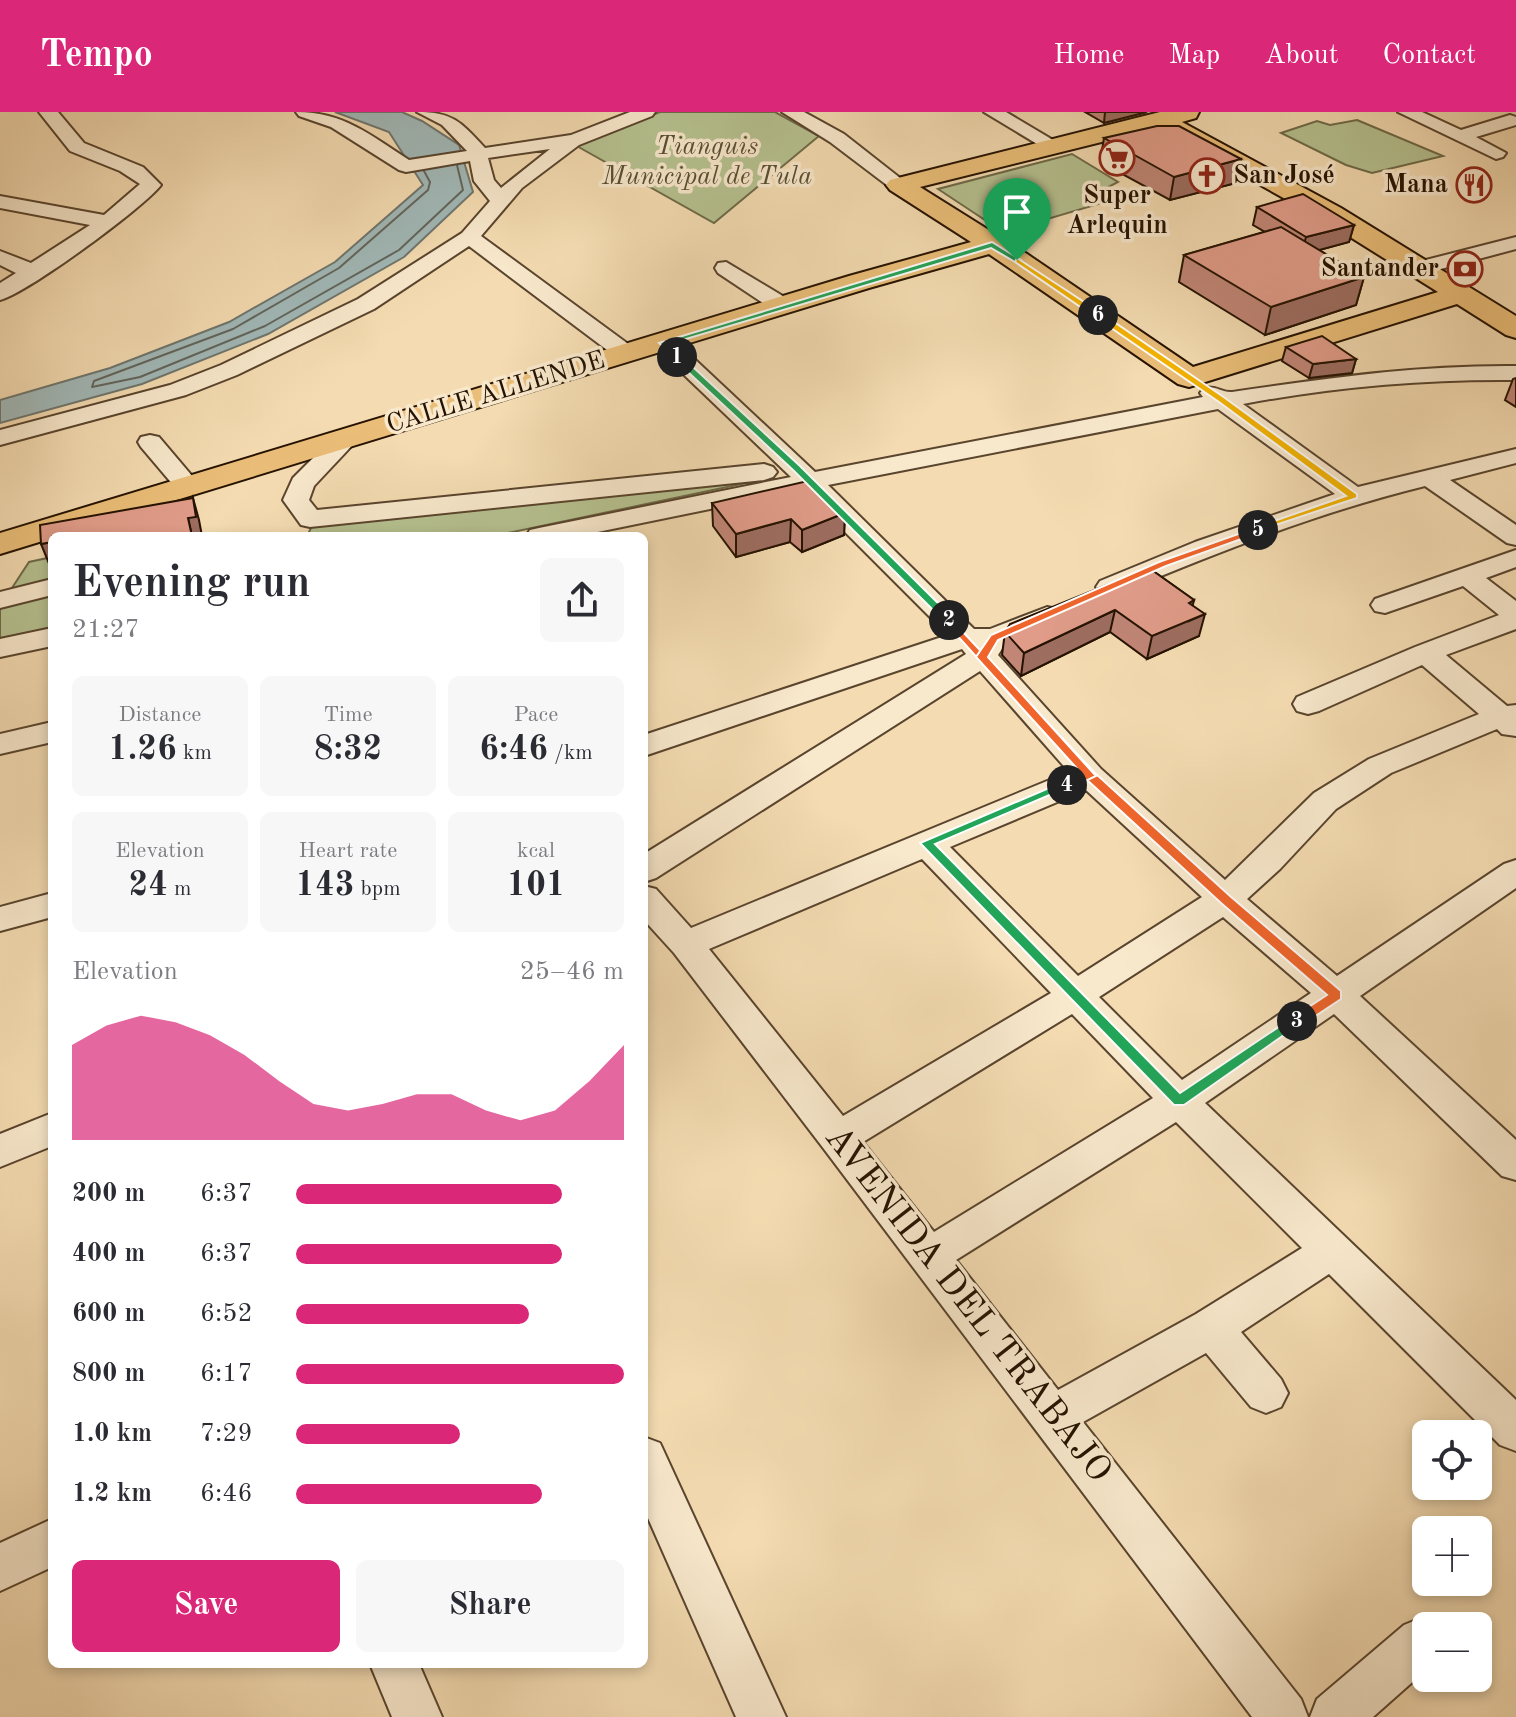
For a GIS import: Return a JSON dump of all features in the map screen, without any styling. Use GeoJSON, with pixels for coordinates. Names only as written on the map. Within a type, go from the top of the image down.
{"type":"FeatureCollection","features":[{"type":"Feature","properties":{"kind":"main road"},"geometry":{"type":"LineString","coordinates":[[899,185],[1054,146],[1156,115],[1196,112]]}},
{"type":"Feature","properties":{"kind":"main road"},"geometry":{"type":"LineString","coordinates":[[1156,115],[1422,268],[1516,329]]}},
{"type":"Feature","properties":{"kind":"main road"},"geometry":{"type":"LineString","coordinates":[[899,185],[1189,378],[1461,294]]}},
{"type":"Feature","properties":{"kind":"main road","name":"CALLE ALLENDE"},"geometry":{"type":"LineString","coordinates":[[2,539],[189,488],[348,437],[992,245]]}},
{"type":"Feature","properties":{"kind":"street"},"geometry":{"type":"LineString","coordinates":[[0,293],[108,222],[150,189],[147,178],[77,147],[48,112]]}},
{"type":"Feature","properties":{"kind":"street"},"geometry":{"type":"LineString","coordinates":[[305,112],[338,123],[406,166],[581,138]]}},
{"type":"Feature","properties":{"kind":"street"},"geometry":{"type":"LineString","coordinates":[[426,112],[448,121],[474,155],[484,181],[500,200]]}},
{"type":"Feature","properties":{"kind":"street"},"geometry":{"type":"LineString","coordinates":[[0,438],[108,411],[229,370],[366,304],[469,237],[530,171],[581,138],[646,112]]}},
{"type":"Feature","properties":{"kind":"street"},"geometry":{"type":"LineString","coordinates":[[791,112],[837,138],[899,185]]}},
{"type":"Feature","properties":{"kind":"street"},"geometry":{"type":"LineString","coordinates":[[993,112],[1054,146]]}},
{"type":"Feature","properties":{"kind":"street"},"geometry":{"type":"LineString","coordinates":[[1407,112],[1496,153]]}},
{"type":"Feature","properties":{"kind":"street"},"geometry":{"type":"LineString","coordinates":[[1460,136],[1510,121],[1488,112]]}},
{"type":"Feature","properties":{"kind":"street"},"geometry":{"type":"LineString","coordinates":[[0,202],[108,222]]}},
{"type":"Feature","properties":{"kind":"street"},"geometry":{"type":"LineString","coordinates":[[469,237],[627,354]]}},
{"type":"Feature","properties":{"kind":"street"},"geometry":{"type":"LineString","coordinates":[[1422,268],[1516,243]]}},
{"type":"Feature","properties":{"kind":"street"},"geometry":{"type":"LineString","coordinates":[[0,257],[34,273]]}},
{"type":"Feature","properties":{"kind":"street"},"geometry":{"type":"LineString","coordinates":[[726,268],[783,306]]}},
{"type":"Feature","properties":{"kind":"street"},"geometry":{"type":"LineString","coordinates":[[664,343],[981,644],[1090,776],[1336,995],[1516,1164]]}},
{"type":"Feature","properties":{"kind":"street"},"geometry":{"type":"LineString","coordinates":[[348,437],[302,483],[296,500],[306,528],[803,476],[952,452],[1290,388],[1449,372],[1516,373]]}},
{"type":"Feature","properties":{"kind":"street"},"geometry":{"type":"LineString","coordinates":[[1189,378],[1354,496]]}},
{"type":"Feature","properties":{"kind":"street"},"geometry":{"type":"LineString","coordinates":[[150,442],[189,488]]}},
{"type":"Feature","properties":{"kind":"street"},"geometry":{"type":"LineString","coordinates":[[1092,595],[1162,564],[1354,496],[1516,456]]}},
{"type":"Feature","properties":{"kind":"street"},"geometry":{"type":"LineString","coordinates":[[557,532],[803,476]]}},
{"type":"Feature","properties":{"kind":"street"},"geometry":{"type":"LineString","coordinates":[[1429,477],[1516,537]]}},
{"type":"Feature","properties":{"kind":"street"},"geometry":{"type":"LineString","coordinates":[[1385,605],[1516,558]]}},
{"type":"Feature","properties":{"kind":"street"},"geometry":{"type":"LineString","coordinates":[[1308,704],[1516,617],[1467,576]]}},
{"type":"Feature","properties":{"kind":"street"},"geometry":{"type":"LineString","coordinates":[[0,600],[48,588]]}},
{"type":"Feature","properties":{"kind":"street"},"geometry":{"type":"LineString","coordinates":[[648,745],[981,644],[1064,607]]}},
{"type":"Feature","properties":{"kind":"street"},"geometry":{"type":"LineString","coordinates":[[0,648],[48,638]]}},
{"type":"Feature","properties":{"kind":"street"},"geometry":{"type":"LineString","coordinates":[[648,867],[981,644]]}},
{"type":"Feature","properties":{"kind":"street"},"geometry":{"type":"LineString","coordinates":[[1425,653],[1510,720]]}},
{"type":"Feature","properties":{"kind":"street"},"geometry":{"type":"LineString","coordinates":[[838,1138],[1077,994],[1225,899],[1268,861],[1325,801],[1380,766],[1510,720]]}},
{"type":"Feature","properties":{"kind":"street"},"geometry":{"type":"LineString","coordinates":[[0,744],[48,733]]}},
{"type":"Feature","properties":{"kind":"street"},"geometry":{"type":"LineString","coordinates":[[686,944],[1090,776]]}},
{"type":"Feature","properties":{"kind":"street"},"geometry":{"type":"LineString","coordinates":[[926,843],[1179,1101],[1516,1430]]}},
{"type":"Feature","properties":{"kind":"street"},"geometry":{"type":"LineString","coordinates":[[929,1256],[1179,1101],[1516,872]]}},
{"type":"Feature","properties":{"kind":"street","name":"AVENIDA DEL TRABAJO"},"geometry":{"type":"LineString","coordinates":[[648,902],[686,944],[1053,1416],[1266,1712]]}},
{"type":"Feature","properties":{"kind":"street"},"geometry":{"type":"LineString","coordinates":[[0,919],[48,906]]}},
{"type":"Feature","properties":{"kind":"street"},"geometry":{"type":"LineString","coordinates":[[0,1151],[48,1131]]}},
{"type":"Feature","properties":{"kind":"street"},"geometry":{"type":"LineString","coordinates":[[1053,1416],[1211,1328],[1334,1249]]}},
{"type":"Feature","properties":{"kind":"street"},"geometry":{"type":"LineString","coordinates":[[1211,1328],[1266,1393]]}},
{"type":"Feature","properties":{"kind":"street"},"geometry":{"type":"LineString","coordinates":[[648,1467],[761,1717]]}},
{"type":"Feature","properties":{"kind":"street"},"geometry":{"type":"LineString","coordinates":[[0,1568],[48,1544]]}},
{"type":"Feature","properties":{"kind":"street"},"geometry":{"type":"LineString","coordinates":[[1335,1717],[1412,1650]]}},
{"type":"Feature","properties":{"kind":"street"},"geometry":{"type":"LineString","coordinates":[[396,1668],[417,1717]]}},
{"type":"Feature","properties":{"kind":"green space","name":"Tianguis Municipal de Tula"},"geometry":{"type":"Polygon","coordinates":[[[660,112],[775,112],[819,136],[714,223],[575,145],[660,112]]]}},
{"type":"Feature","properties":{"kind":"green space"},"geometry":{"type":"Polygon","coordinates":[[[1357,120],[1443,156],[1372,173],[1346,165],[1281,133],[1317,121],[1330,125],[1357,120]]]}},
{"type":"Feature","properties":{"kind":"green space"},"geometry":{"type":"Polygon","coordinates":[[[1072,154],[1118,182],[1097,193],[1105,202],[1003,232],[938,189],[1072,154]]]}},
{"type":"Feature","properties":{"kind":"green space"},"geometry":{"type":"Polygon","coordinates":[[[770,478],[513,532],[309,532],[313,524],[770,478]]]}},
{"type":"Feature","properties":{"kind":"green space"},"geometry":{"type":"Polygon","coordinates":[[[48,558],[48,629],[0,638],[0,594],[10,591],[29,562],[48,558]]]}},
{"type":"Feature","properties":{"kind":"water"},"geometry":{"type":"Polygon","coordinates":[[[335,112],[402,112],[422,121],[459,145],[473,192],[404,257],[268,334],[142,384],[0,423],[0,400],[110,368],[229,322],[335,262],[423,185],[389,132],[335,112]]]}},
{"type":"Feature","properties":{"kind":"building"},"geometry":{"type":"Polygon","coordinates":[[[1157,126],[1179,126],[1241,159],[1174,177],[1104,138],[1157,126]]]}},
{"type":"Feature","properties":{"kind":"building"},"geometry":{"type":"Polygon","coordinates":[[[1303,194],[1354,225],[1306,237],[1257,207],[1303,194]]]}},
{"type":"Feature","properties":{"kind":"building"},"geometry":{"type":"Polygon","coordinates":[[[1281,227],[1364,277],[1271,307],[1184,255],[1281,227]]]}},
{"type":"Feature","properties":{"kind":"building"},"geometry":{"type":"Polygon","coordinates":[[[1322,336],[1356,359],[1313,364],[1286,347],[1322,336]]]}},
{"type":"Feature","properties":{"kind":"building"},"geometry":{"type":"Polygon","coordinates":[[[812,480],[845,513],[802,530],[791,519],[736,534],[712,503],[812,480]]]}},
{"type":"Feature","properties":{"kind":"building"},"geometry":{"type":"Polygon","coordinates":[[[193,498],[196,517],[188,518],[191,532],[48,532],[48,543],[41,544],[40,525],[193,498]]]}},
{"type":"Feature","properties":{"kind":"building"},"geometry":{"type":"Polygon","coordinates":[[[1149,568],[1194,600],[1189,603],[1205,614],[1152,636],[1115,610],[1024,653],[1005,632],[1010,624],[1149,568]]]}},
{"type":"Feature","properties":{"kind":"place","name":"Super Arlequin"},"geometry":{"type":"Point","coordinates":[1117,158]}},
{"type":"Feature","properties":{"kind":"place","name":"San José"},"geometry":{"type":"Point","coordinates":[1207,176]}},
{"type":"Feature","properties":{"kind":"place","name":"Mana"},"geometry":{"type":"Point","coordinates":[1474,185]}},
{"type":"Feature","properties":{"kind":"place","name":"Santander"},"geometry":{"type":"Point","coordinates":[1465,269]}},
{"type":"Feature","properties":{"kind":"route"},"geometry":{"type":"LineString","coordinates":[[1017,260],[992,245],[859,282],[664,343],[796,468],[967,638],[982,657],[1090,776],[1336,995],[1179,1101],[926,843],[1090,776],[1036,716],[982,657],[994,638],[1162,564],[1354,496],[1222,400],[1017,260]]}}]}
